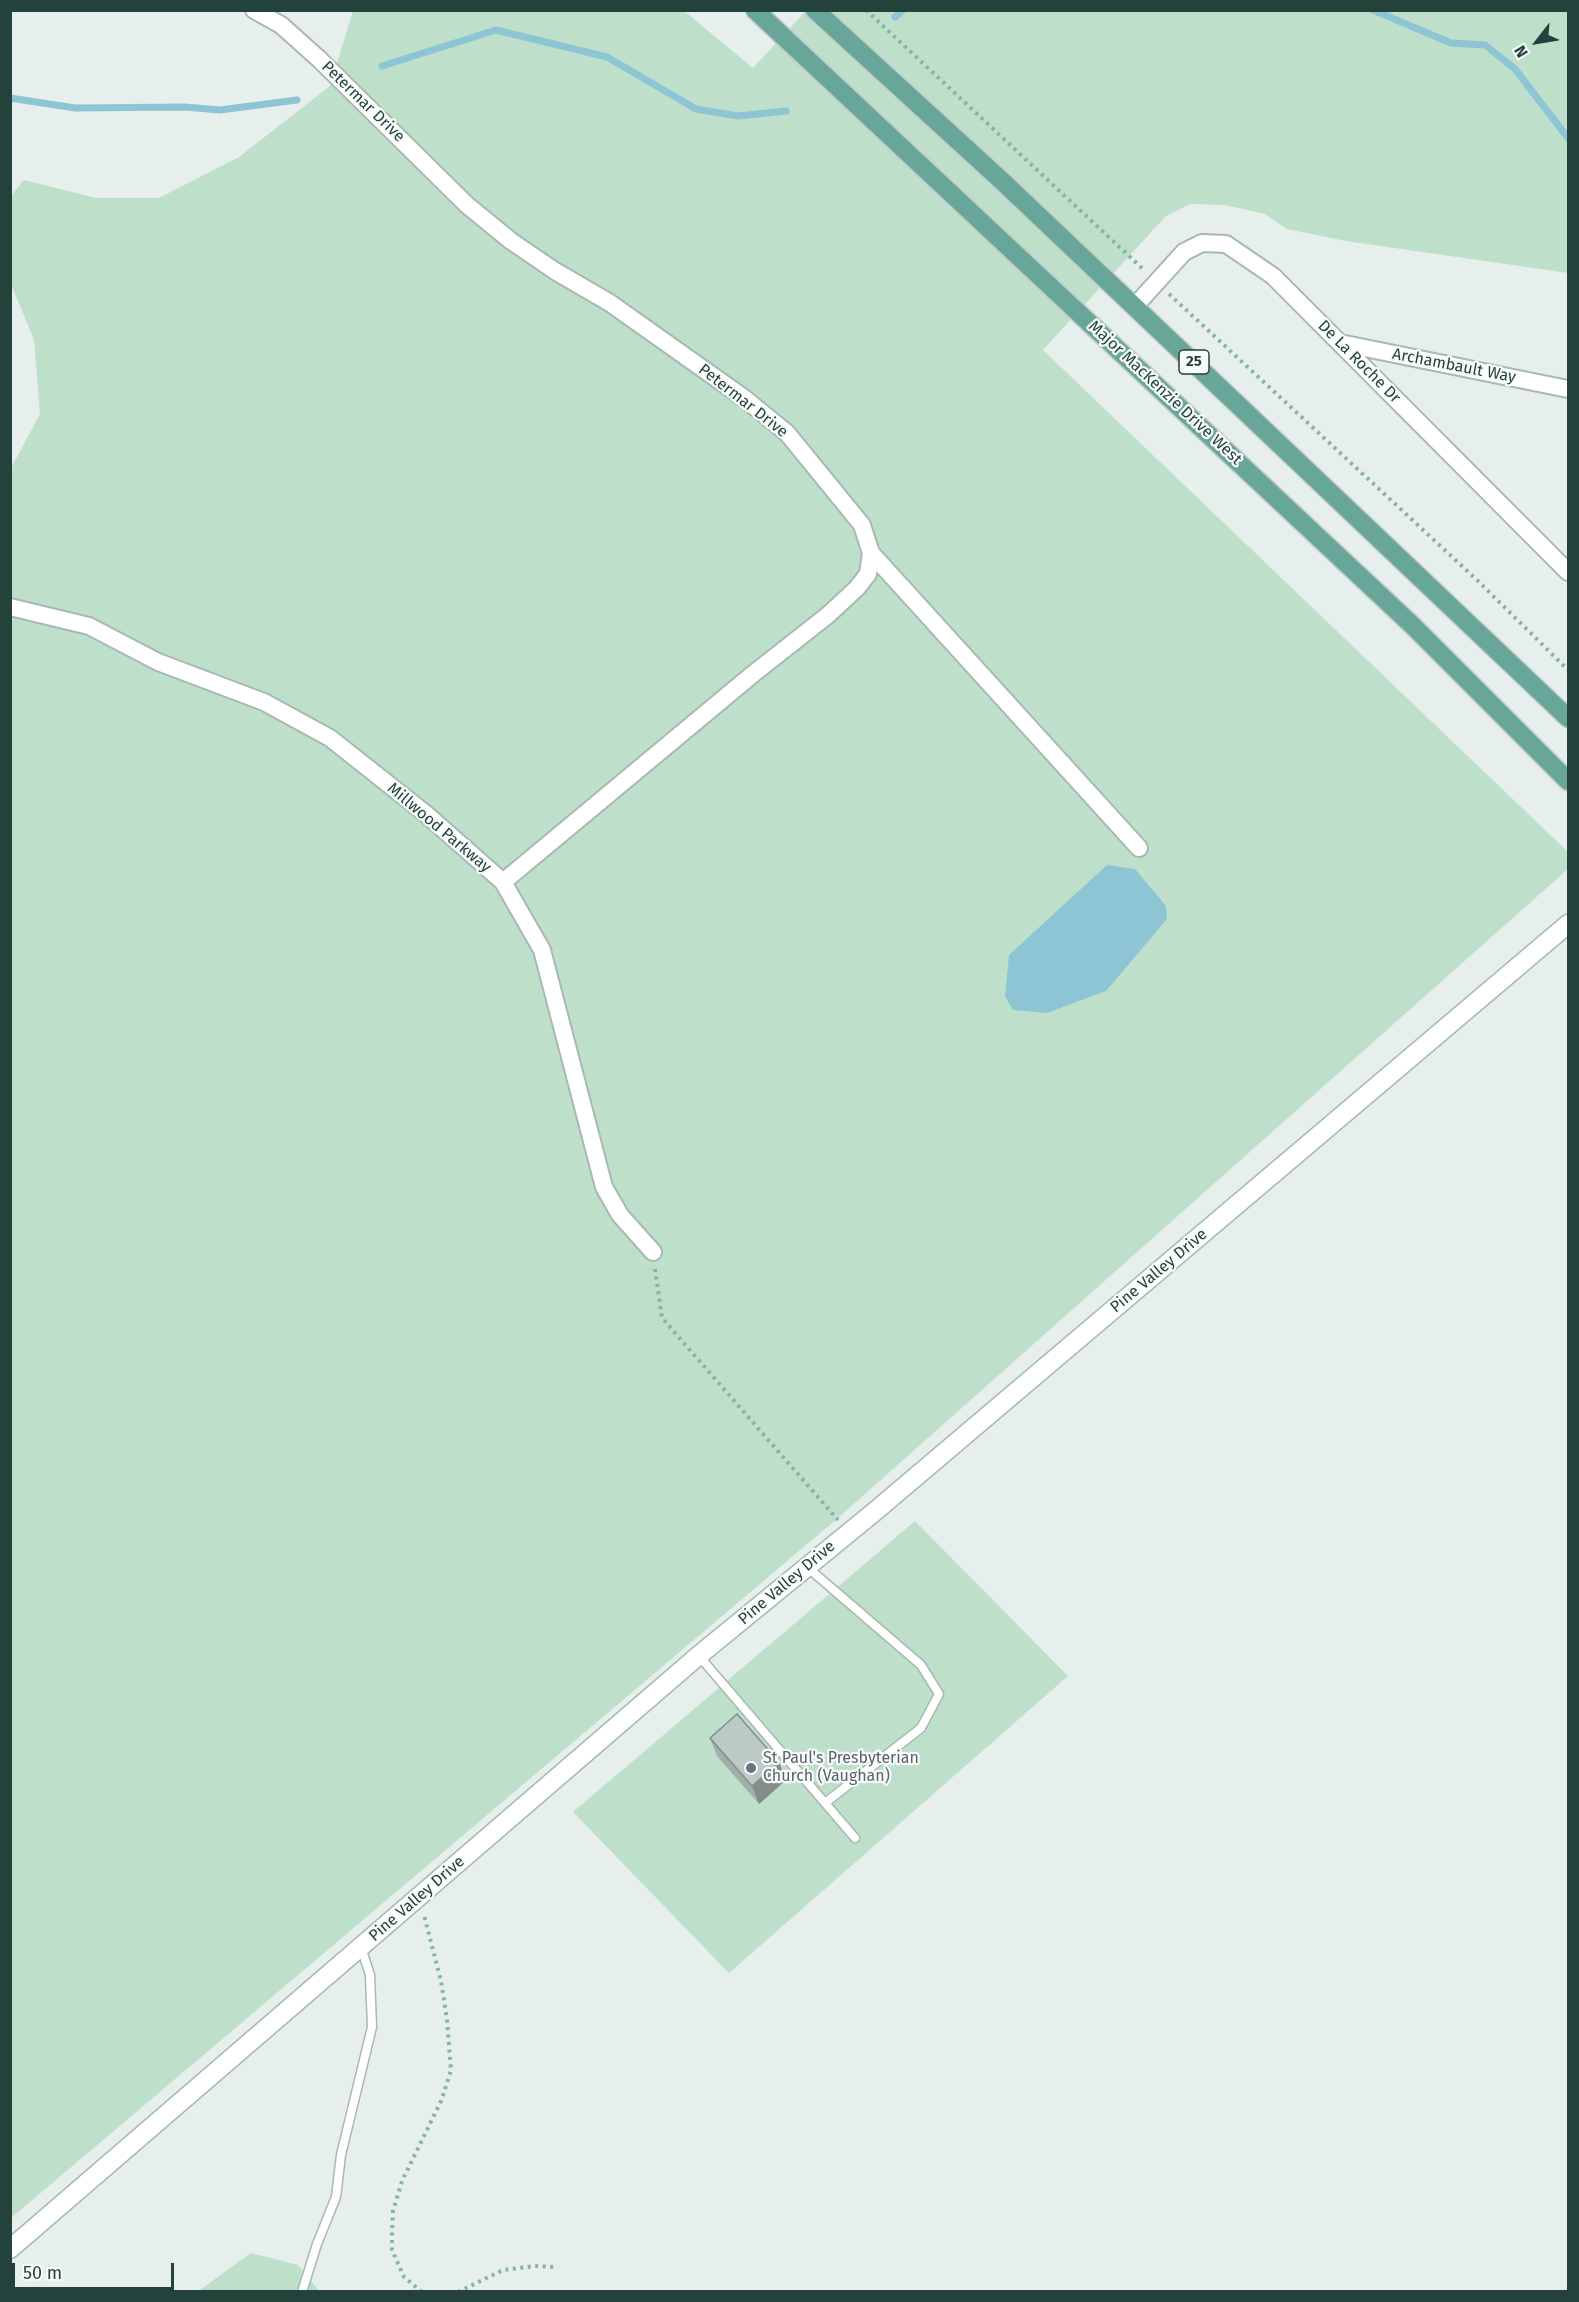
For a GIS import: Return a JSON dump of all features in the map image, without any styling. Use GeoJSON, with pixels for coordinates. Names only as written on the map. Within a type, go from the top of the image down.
{"type":"FeatureCollection","features":[{"type":"Feature","properties":{"kind":"main road","name":"25"},"geometry":{"type":"LineString","coordinates":[[814,10],[1002,181],[1569,718]]}},
{"type":"Feature","properties":{"kind":"main road","name":"Major MacKenzie Drive West"},"geometry":{"type":"LineString","coordinates":[[764,14],[1412,625],[1569,781]]}},
{"type":"Feature","properties":{"kind":"street","name":"Petermar Drive"},"geometry":{"type":"LineString","coordinates":[[254,10],[281,25],[319,59],[468,206],[511,241],[555,272],[610,303],[744,398],[787,433],[862,525],[871,553]]}},
{"type":"Feature","properties":{"kind":"street","name":"De La Roche Dr"},"geometry":{"type":"LineString","coordinates":[[1135,306],[1184,252],[1202,243],[1226,244],[1273,276],[1569,572]]}},
{"type":"Feature","properties":{"kind":"street","name":"Archambault Way"},"geometry":{"type":"LineString","coordinates":[[1340,343],[1569,389]]}},
{"type":"Feature","properties":{"kind":"street"},"geometry":{"type":"LineString","coordinates":[[871,553],[1139,848]]}},
{"type":"Feature","properties":{"kind":"street"},"geometry":{"type":"LineString","coordinates":[[503,882],[753,674],[828,615],[857,588],[868,574],[871,553]]}},
{"type":"Feature","properties":{"kind":"street","name":"Millwood Parkway"},"geometry":{"type":"LineString","coordinates":[[10,607],[89,626],[158,662],[264,702],[330,738],[426,814],[503,882],[542,950],[604,1187],[620,1215],[653,1252]]}},
{"type":"Feature","properties":{"kind":"street","name":"Pine Valley Drive"},"geometry":{"type":"LineString","coordinates":[[10,2249],[698,1656],[873,1513],[1569,924]]}},
{"type":"Feature","properties":{"kind":"lane"},"geometry":{"type":"LineString","coordinates":[[807,1566],[921,1665],[939,1694],[921,1728],[825,1803]]}},
{"type":"Feature","properties":{"kind":"lane"},"geometry":{"type":"LineString","coordinates":[[698,1656],[855,1838]]}},
{"type":"Feature","properties":{"kind":"lane"},"geometry":{"type":"LineString","coordinates":[[302,2292],[317,2244],[336,2197],[341,2155],[372,2027],[370,1975],[361,1947]]}},
{"type":"Feature","properties":{"kind":"path"},"geometry":{"type":"LineString","coordinates":[[866,10],[1477,580],[1569,670]]}},
{"type":"Feature","properties":{"kind":"path"},"geometry":{"type":"LineString","coordinates":[[653,1252],[662,1318],[848,1532]]}},
{"type":"Feature","properties":{"kind":"path"},"geometry":{"type":"LineString","coordinates":[[420,1897],[441,1981],[451,2070],[442,2099],[402,2181],[393,2211],[392,2250],[404,2277],[422,2292]]}},
{"type":"Feature","properties":{"kind":"path"},"geometry":{"type":"LineString","coordinates":[[458,2292],[503,2270],[535,2266],[555,2267]]}},
{"type":"Feature","properties":{"kind":"green space"},"geometry":{"type":"Polygon","coordinates":[[[353,11],[684,11],[753,68],[806,11],[1568,11],[1568,273],[1346,241],[1287,229],[1265,214],[1225,205],[1190,204],[1166,216],[1043,350],[1568,852],[1568,869],[838,1518],[11,2218],[10,470],[40,414],[34,340],[11,284],[11,196],[24,180],[96,198],[159,198],[239,157],[330,86],[353,11]]]}},
{"type":"Feature","properties":{"kind":"green space"},"geometry":{"type":"Polygon","coordinates":[[[915,1521],[1068,1676],[729,1973],[573,1812],[915,1521]]]}},
{"type":"Feature","properties":{"kind":"green space"},"geometry":{"type":"Polygon","coordinates":[[[251,2253],[298,2265],[319,2291],[197,2292],[251,2253]]]}},
{"type":"Feature","properties":{"kind":"water"},"geometry":{"type":"Polygon","coordinates":[[[1107,865],[1135,869],[1166,906],[1167,919],[1106,991],[1047,1013],[1013,1010],[1005,996],[1009,955],[1107,865]]]}},
{"type":"Feature","properties":{"kind":"building"},"geometry":{"type":"Polygon","coordinates":[[[737,1714],[779,1762],[752,1786],[710,1738],[737,1714]]]}},
{"type":"Feature","properties":{"kind":"waterway"},"geometry":{"type":"LineString","coordinates":[[895,17],[903,10]]}},
{"type":"Feature","properties":{"kind":"waterway"},"geometry":{"type":"LineString","coordinates":[[1373,10],[1451,43],[1485,45],[1515,69],[1568,138]]}},
{"type":"Feature","properties":{"kind":"waterway"},"geometry":{"type":"LineString","coordinates":[[382,66],[496,30],[607,57],[696,109],[738,116],[786,111]]}},
{"type":"Feature","properties":{"kind":"waterway"},"geometry":{"type":"LineString","coordinates":[[10,98],[75,108],[185,107],[220,110],[297,100]]}},
{"type":"Feature","properties":{"kind":"place","name":"St Paul's Presbyterian Church (Vaughan)"},"geometry":{"type":"Point","coordinates":[751,1768]}}]}
